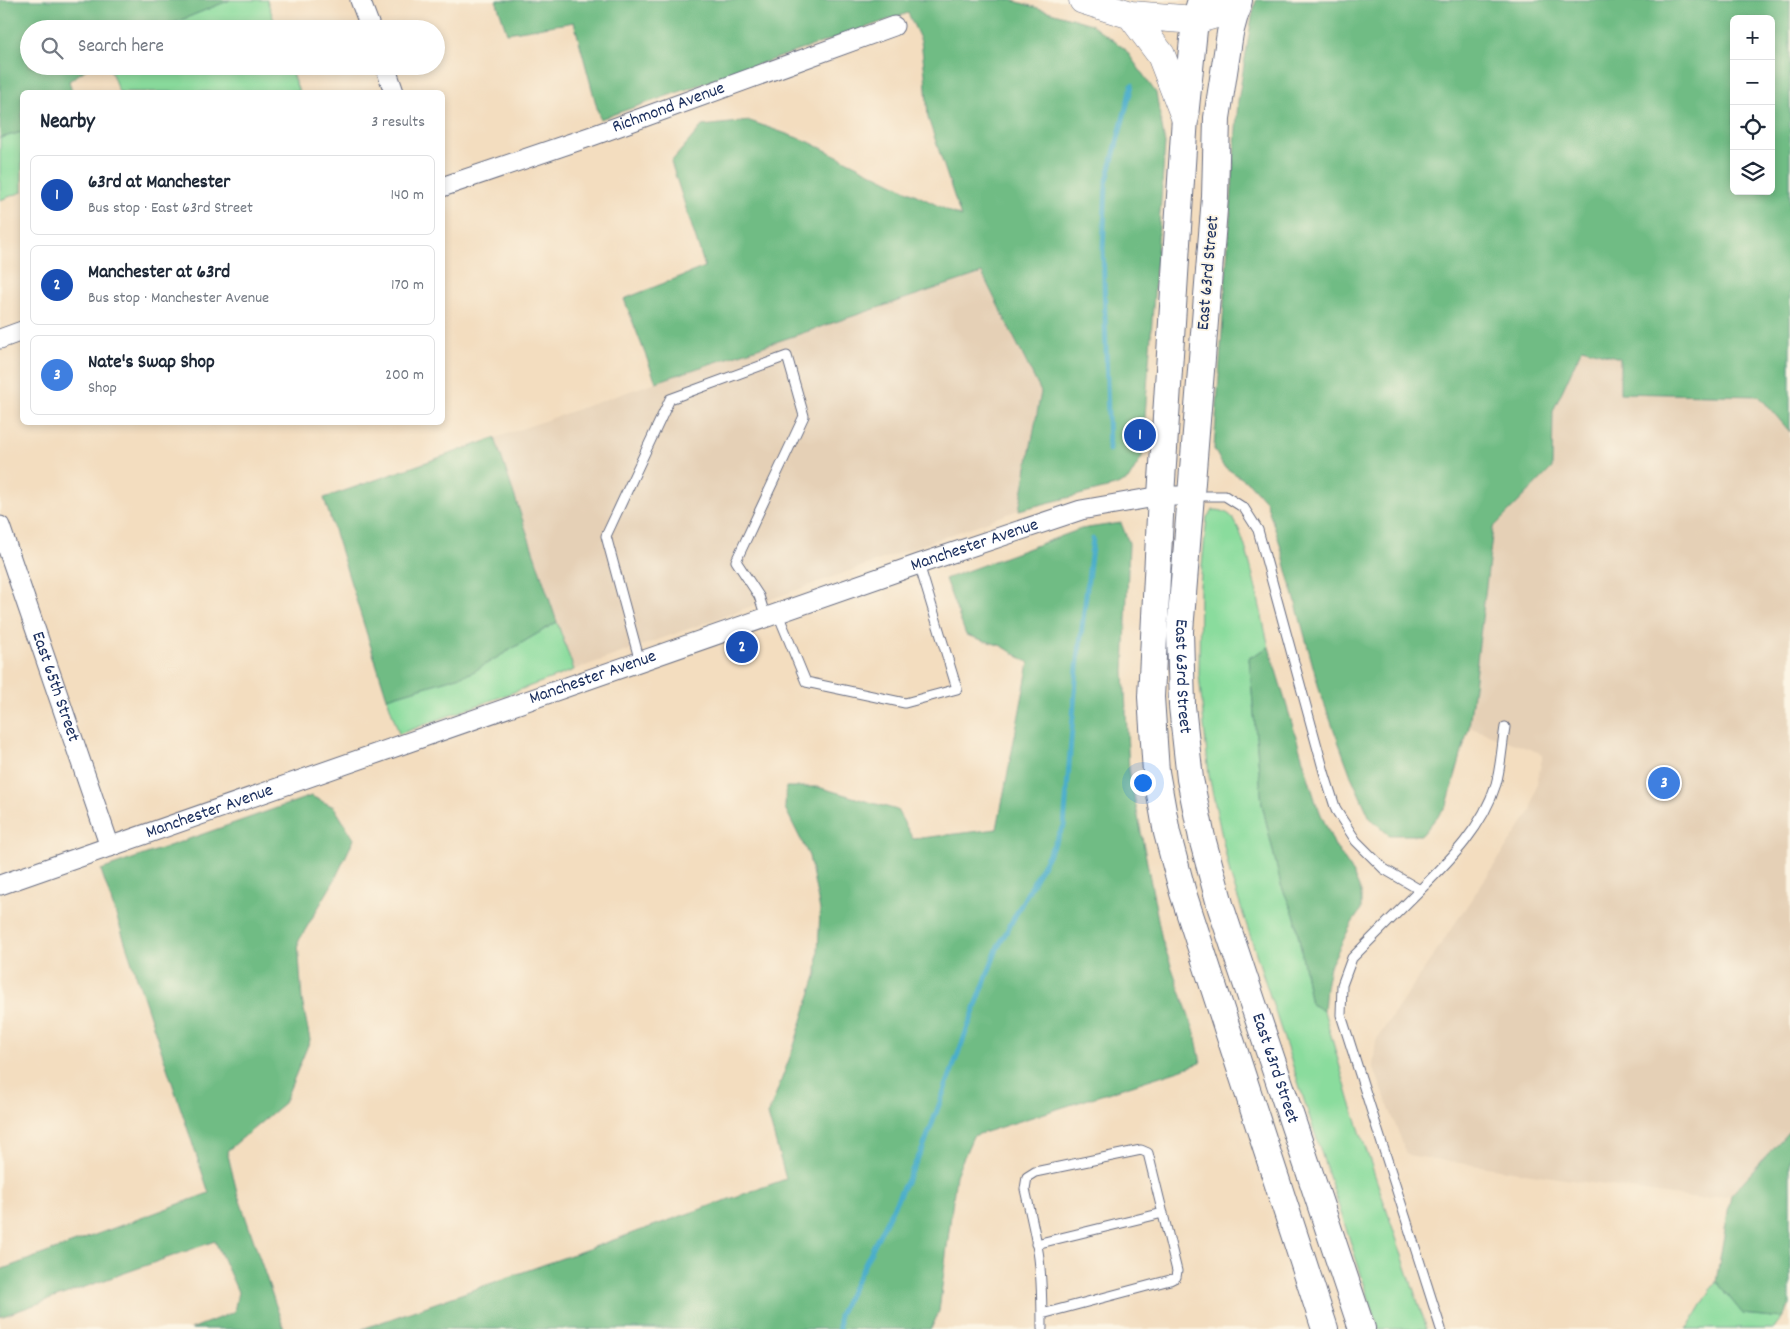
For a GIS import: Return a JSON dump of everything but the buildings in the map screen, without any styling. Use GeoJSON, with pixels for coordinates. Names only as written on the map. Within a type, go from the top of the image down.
{"type":"FeatureCollection","features":[{"type":"Feature","properties":{"kind":"highway"},"geometry":{"type":"LineString","coordinates":[[1083,0],[1131,15],[1198,10],[1238,4]]}},
{"type":"Feature","properties":{"kind":"highway"},"geometry":{"type":"LineString","coordinates":[[1131,15],[1161,55],[1185,117]]}},
{"type":"Feature","properties":{"kind":"main road","name":"East 63rd Street"},"geometry":{"type":"LineString","coordinates":[[1238,4],[1230,33],[1217,118],[1215,197],[1180,631],[1182,706],[1190,779],[1202,838],[1221,908],[1362,1329]]}},
{"type":"Feature","properties":{"kind":"main road","name":"East 63rd Street"},"geometry":{"type":"LineString","coordinates":[[1198,10],[1185,117],[1161,496],[1151,697],[1156,772],[1167,833],[1183,893],[1325,1329]]}},
{"type":"Feature","properties":{"kind":"street"},"geometry":{"type":"LineString","coordinates":[[360,0],[367,20]]}},
{"type":"Feature","properties":{"kind":"street","name":"Richmond Avenue"},"geometry":{"type":"LineString","coordinates":[[445,186],[592,136],[894,26]]}},
{"type":"Feature","properties":{"kind":"street"},"geometry":{"type":"LineString","coordinates":[[387,75],[393,90]]}},
{"type":"Feature","properties":{"kind":"street"},"geometry":{"type":"LineString","coordinates":[[0,339],[20,332]]}},
{"type":"Feature","properties":{"kind":"street","name":"Manchester Avenue"},"geometry":{"type":"LineString","coordinates":[[0,885],[919,564],[1081,510],[1161,496],[1191,496]]}},
{"type":"Feature","properties":{"kind":"street","name":"East 65th Street"},"geometry":{"type":"LineString","coordinates":[[0,526],[110,847]]}},
{"type":"Feature","properties":{"kind":"lane"},"geometry":{"type":"LineString","coordinates":[[640,662],[606,536],[670,399],[787,356],[804,416],[736,561],[772,616],[806,682],[905,704],[957,689],[919,564]]}},
{"type":"Feature","properties":{"kind":"lane"},"geometry":{"type":"LineString","coordinates":[[1191,496],[1225,496],[1244,508],[1258,530],[1336,810],[1356,841],[1384,869],[1420,890]]}},
{"type":"Feature","properties":{"kind":"lane"},"geometry":{"type":"LineString","coordinates":[[1441,1329],[1341,1015],[1342,985],[1352,958],[1456,854],[1482,816],[1496,784],[1506,727]]}},
{"type":"Feature","properties":{"kind":"lane"},"geometry":{"type":"LineString","coordinates":[[1042,1314],[1176,1277],[1177,1272],[1148,1153],[1141,1150],[1035,1172],[1027,1177],[1025,1189],[1039,1258],[1042,1329]]}},
{"type":"Feature","properties":{"kind":"lane"},"geometry":{"type":"LineString","coordinates":[[1036,1244],[1163,1213]]}},
{"type":"Feature","properties":{"kind":"shaded area"},"geometry":{"type":"Polygon","coordinates":[[[982,273],[1041,392],[1019,510],[574,670],[495,438],[982,273]]]}},
{"type":"Feature","properties":{"kind":"shaded area"},"geometry":{"type":"Polygon","coordinates":[[[1582,348],[1620,358],[1620,393],[1760,396],[1790,432],[1790,1130],[1731,1195],[1697,1199],[1407,1155],[1373,1066],[1376,1040],[1531,811],[1543,754],[1469,727],[1493,528],[1552,468],[1553,411],[1582,348]]]}},
{"type":"Feature","properties":{"kind":"green space"},"geometry":{"type":"Polygon","coordinates":[[[0,0],[230,0],[181,20],[20,20],[20,75],[78,75],[69,81],[71,90],[20,90],[20,133],[0,138],[0,0]]]}},
{"type":"Feature","properties":{"kind":"green space"},"geometry":{"type":"Polygon","coordinates":[[[230,0],[267,0],[274,20],[181,20],[230,0]]]}},
{"type":"Feature","properties":{"kind":"green space"},"geometry":{"type":"Polygon","coordinates":[[[496,0],[1011,0],[1091,24],[1125,49],[1156,93],[1165,144],[1142,457],[1128,480],[1115,486],[1019,510],[1041,392],[982,273],[656,382],[624,299],[705,267],[671,162],[702,126],[750,121],[809,142],[961,217],[928,118],[921,41],[908,13],[600,119],[574,22],[507,33],[496,0]]]}},
{"type":"Feature","properties":{"kind":"green space"},"geometry":{"type":"Polygon","coordinates":[[[1256,0],[1790,0],[1790,432],[1759,396],[1620,393],[1620,358],[1582,348],[1553,411],[1552,468],[1493,528],[1469,727],[1447,805],[1422,835],[1389,835],[1370,818],[1351,776],[1320,692],[1279,541],[1266,502],[1249,483],[1223,466],[1214,449],[1238,101],[1256,0]]]}},
{"type":"Feature","properties":{"kind":"green space"},"geometry":{"type":"Polygon","coordinates":[[[112,75],[292,75],[298,90],[118,90],[112,75]]]}},
{"type":"Feature","properties":{"kind":"green space"},"geometry":{"type":"Polygon","coordinates":[[[20,133],[20,193],[0,200],[0,138],[20,133]]]}},
{"type":"Feature","properties":{"kind":"green space"},"geometry":{"type":"Polygon","coordinates":[[[495,438],[557,622],[471,673],[387,698],[324,498],[495,438]]]}},
{"type":"Feature","properties":{"kind":"green space"},"geometry":{"type":"Polygon","coordinates":[[[1213,510],[1229,514],[1237,525],[1248,558],[1269,647],[1249,658],[1262,804],[1281,885],[1295,917],[1311,1004],[1324,1011],[1350,1102],[1427,1329],[1379,1329],[1230,874],[1209,776],[1199,674],[1200,585],[1207,517],[1213,510]]]}},
{"type":"Feature","properties":{"kind":"green space"},"geometry":{"type":"Polygon","coordinates":[[[1121,523],[1129,543],[1124,672],[1129,770],[1162,940],[1195,1033],[1201,1063],[973,1136],[956,1175],[939,1311],[931,1329],[362,1329],[786,1179],[768,1115],[793,1049],[817,973],[820,910],[809,856],[785,808],[786,787],[818,787],[897,810],[913,839],[997,829],[1029,663],[1002,646],[966,635],[945,579],[1081,529],[1121,523]]]}},
{"type":"Feature","properties":{"kind":"green space"},"geometry":{"type":"Polygon","coordinates":[[[557,622],[574,670],[399,734],[387,698],[471,673],[557,622]]]}},
{"type":"Feature","properties":{"kind":"green space"},"geometry":{"type":"Polygon","coordinates":[[[1269,647],[1316,803],[1335,846],[1351,869],[1361,892],[1361,910],[1352,923],[1330,966],[1324,1011],[1311,1004],[1295,917],[1281,885],[1262,804],[1249,658],[1269,647]]]}},
{"type":"Feature","properties":{"kind":"green space"},"geometry":{"type":"Polygon","coordinates":[[[311,796],[334,807],[354,839],[334,881],[298,942],[302,1000],[310,1040],[284,1103],[227,1151],[237,1192],[284,1329],[191,1329],[234,1312],[238,1292],[215,1241],[0,1317],[0,1270],[209,1193],[101,870],[311,796]]]}},
{"type":"Feature","properties":{"kind":"green space"},"geometry":{"type":"Polygon","coordinates":[[[1790,1130],[1790,1305],[1782,1318],[1743,1314],[1716,1281],[1731,1195],[1790,1130]]]}},
{"type":"Feature","properties":{"kind":"green space"},"geometry":{"type":"Polygon","coordinates":[[[1716,1281],[1743,1314],[1782,1318],[1774,1329],[1686,1329],[1716,1281]]]}},
{"type":"Feature","properties":{"kind":"waterway"},"geometry":{"type":"LineString","coordinates":[[1109,450],[1103,249],[1106,184],[1132,85]]}},
{"type":"Feature","properties":{"kind":"waterway"},"geometry":{"type":"LineString","coordinates":[[839,1329],[839,1315],[923,1148],[997,949],[1064,826],[1077,668],[1093,539]]}},
{"type":"Feature","properties":{"kind":"place","name":"63rd at Manchester"},"geometry":{"type":"Point","coordinates":[1140,435]}},
{"type":"Feature","properties":{"kind":"place","name":"Manchester at 63rd"},"geometry":{"type":"Point","coordinates":[742,647]}},
{"type":"Feature","properties":{"kind":"place","name":"Nate's Swap Shop"},"geometry":{"type":"Point","coordinates":[1664,783]}}]}
